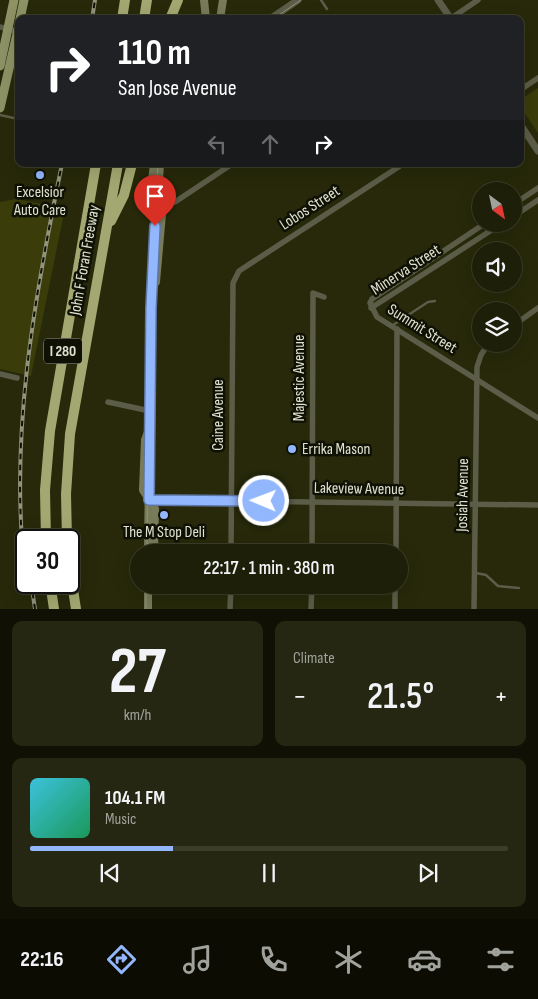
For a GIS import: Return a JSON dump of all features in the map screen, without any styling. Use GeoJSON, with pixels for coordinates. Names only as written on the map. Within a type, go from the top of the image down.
{"type":"FeatureCollection","features":[{"type":"Feature","properties":{"kind":"highway"},"geometry":{"type":"LineString","coordinates":[[123,15],[125,0]]}},
{"type":"Feature","properties":{"kind":"highway"},"geometry":{"type":"LineString","coordinates":[[145,15],[147,0]]}},
{"type":"Feature","properties":{"kind":"highway"},"geometry":{"type":"LineString","coordinates":[[172,15],[178,0]]}},
{"type":"Feature","properties":{"kind":"highway","name":"John F Foran Freeway"},"geometry":{"type":"LineString","coordinates":[[46,529],[45,490],[50,431],[95,167]]}},
{"type":"Feature","properties":{"kind":"highway","name":"John F Foran Freeway"},"geometry":{"type":"LineString","coordinates":[[67,529],[66,494],[70,434],[117,167]]}},
{"type":"Feature","properties":{"kind":"highway"},"geometry":{"type":"LineString","coordinates":[[106,230],[124,195],[131,167]]}},
{"type":"Feature","properties":{"kind":"highway"},"geometry":{"type":"LineString","coordinates":[[52,594],[54,609]]}},
{"type":"Feature","properties":{"kind":"highway"},"geometry":{"type":"LineString","coordinates":[[74,594],[76,609]]}},
{"type":"Feature","properties":{"kind":"main road"},"geometry":{"type":"LineString","coordinates":[[0,108],[12,29],[14,0]]}},
{"type":"Feature","properties":{"kind":"main road"},"geometry":{"type":"LineString","coordinates":[[21,15],[24,0]]}},
{"type":"Feature","properties":{"kind":"main road"},"geometry":{"type":"LineString","coordinates":[[204,0],[206,15]]}},
{"type":"Feature","properties":{"kind":"main road"},"geometry":{"type":"LineString","coordinates":[[221,15],[223,0]]}},
{"type":"Feature","properties":{"kind":"main road"},"geometry":{"type":"LineString","coordinates":[[0,66],[12,29]]}},
{"type":"Feature","properties":{"kind":"main road"},"geometry":{"type":"LineString","coordinates":[[154,167],[150,198],[156,205]]}},
{"type":"Feature","properties":{"kind":"main road"},"geometry":{"type":"LineString","coordinates":[[148,544],[152,296],[160,167]]}},
{"type":"Feature","properties":{"kind":"main road"},"geometry":{"type":"LineString","coordinates":[[149,500],[155,509],[154,544]]}},
{"type":"Feature","properties":{"kind":"main road"},"geometry":{"type":"LineString","coordinates":[[148,594],[148,609]]}},
{"type":"Feature","properties":{"kind":"street"},"geometry":{"type":"LineString","coordinates":[[276,15],[298,0]]}},
{"type":"Feature","properties":{"kind":"street"},"geometry":{"type":"LineString","coordinates":[[438,0],[447,15]]}},
{"type":"Feature","properties":{"kind":"street"},"geometry":{"type":"LineString","coordinates":[[456,15],[478,0]]}},
{"type":"Feature","properties":{"kind":"street"},"geometry":{"type":"LineString","coordinates":[[524,87],[538,78]]}},
{"type":"Feature","properties":{"kind":"street"},"geometry":{"type":"LineString","coordinates":[[524,130],[538,151]]}},
{"type":"Feature","properties":{"kind":"street"},"geometry":{"type":"LineString","coordinates":[[156,205],[175,202],[228,167]]}},
{"type":"Feature","properties":{"kind":"street","name":"Lobos Street"},"geometry":{"type":"LineString","coordinates":[[236,278],[239,271],[397,167]]}},
{"type":"Feature","properties":{"kind":"street"},"geometry":{"type":"LineString","coordinates":[[522,199],[538,188]]}},
{"type":"Feature","properties":{"kind":"street"},"geometry":{"type":"LineString","coordinates":[[522,211],[538,200]]}},
{"type":"Feature","properties":{"kind":"street","name":"Minerva Street"},"geometry":{"type":"LineString","coordinates":[[472,232],[372,299],[370,303],[372,308],[490,232]]}},
{"type":"Feature","properties":{"kind":"street","name":"Caine Avenue"},"geometry":{"type":"LineString","coordinates":[[231,544],[233,283],[236,278]]}},
{"type":"Feature","properties":{"kind":"street","name":"Majestic Avenue"},"geometry":{"type":"LineString","coordinates":[[312,544],[313,293],[324,297]]}},
{"type":"Feature","properties":{"kind":"street","name":"Summit Street"},"geometry":{"type":"LineString","coordinates":[[372,308],[377,317],[538,418]]}},
{"type":"Feature","properties":{"kind":"street"},"geometry":{"type":"LineString","coordinates":[[522,319],[538,308]]}},
{"type":"Feature","properties":{"kind":"street"},"geometry":{"type":"LineString","coordinates":[[394,328],[396,544]]}},
{"type":"Feature","properties":{"kind":"street","name":"Josiah Avenue"},"geometry":{"type":"LineString","coordinates":[[474,609],[479,381],[477,367],[483,352]]}},
{"type":"Feature","properties":{"kind":"street"},"geometry":{"type":"LineString","coordinates":[[0,374],[17,378]]}},
{"type":"Feature","properties":{"kind":"street"},"geometry":{"type":"LineString","coordinates":[[108,402],[150,411]]}},
{"type":"Feature","properties":{"kind":"street","name":"Lakeview Avenue"},"geometry":{"type":"LineString","coordinates":[[149,500],[538,505]]}},
{"type":"Feature","properties":{"kind":"street"},"geometry":{"type":"LineString","coordinates":[[230,609],[231,594]]}},
{"type":"Feature","properties":{"kind":"street"},"geometry":{"type":"LineString","coordinates":[[312,594],[312,609]]}},
{"type":"Feature","properties":{"kind":"street"},"geometry":{"type":"LineString","coordinates":[[395,594],[395,609]]}},
{"type":"Feature","properties":{"kind":"lane"},"geometry":{"type":"LineString","coordinates":[[321,0],[327,9]]}},
{"type":"Feature","properties":{"kind":"lane"},"geometry":{"type":"LineString","coordinates":[[0,115],[15,118]]}},
{"type":"Feature","properties":{"kind":"lane"},"geometry":{"type":"LineString","coordinates":[[394,328],[428,302],[435,301]]}},
{"type":"Feature","properties":{"kind":"lane"},"geometry":{"type":"LineString","coordinates":[[475,573],[483,572],[498,586],[518,588]]}},
{"type":"Feature","properties":{"kind":"shaded area"},"geometry":{"type":"Polygon","coordinates":[[[538,88],[538,133],[524,112],[524,97],[538,88]]]}},
{"type":"Feature","properties":{"kind":"shaded area"},"geometry":{"type":"Polygon","coordinates":[[[16,199],[48,205],[47,210],[64,213],[31,376],[0,369],[0,202],[16,199]]]}},
{"type":"Feature","properties":{"kind":"tram line"},"geometry":{"type":"LineString","coordinates":[[279,15],[301,0]]}},
{"type":"Feature","properties":{"kind":"tram line"},"geometry":{"type":"LineString","coordinates":[[147,544],[149,307],[158,167]]}},
{"type":"Feature","properties":{"kind":"tram line"},"geometry":{"type":"LineString","coordinates":[[146,594],[146,609]]}},
{"type":"Feature","properties":{"kind":"railway"},"geometry":{"type":"LineString","coordinates":[[93,15],[95,0]]}},
{"type":"Feature","properties":{"kind":"railway"},"geometry":{"type":"LineString","coordinates":[[21,529],[20,476],[22,423],[27,371],[42,267],[61,167]]}},
{"type":"Feature","properties":{"kind":"railway"},"geometry":{"type":"LineString","coordinates":[[33,594],[35,609]]}},
{"type":"Feature","properties":{"kind":"place","name":"Excelsior Auto Care"},"geometry":{"type":"Point","coordinates":[40,175]}},
{"type":"Feature","properties":{"kind":"place","name":"Errika Mason"},"geometry":{"type":"Point","coordinates":[292,449]}},
{"type":"Feature","properties":{"kind":"place","name":"The M Stop Deli"},"geometry":{"type":"Point","coordinates":[164,515]}},
{"type":"Feature","properties":{"kind":"route"},"geometry":{"type":"LineString","coordinates":[[155,226],[151,308],[149,500],[264,501]]}}]}
